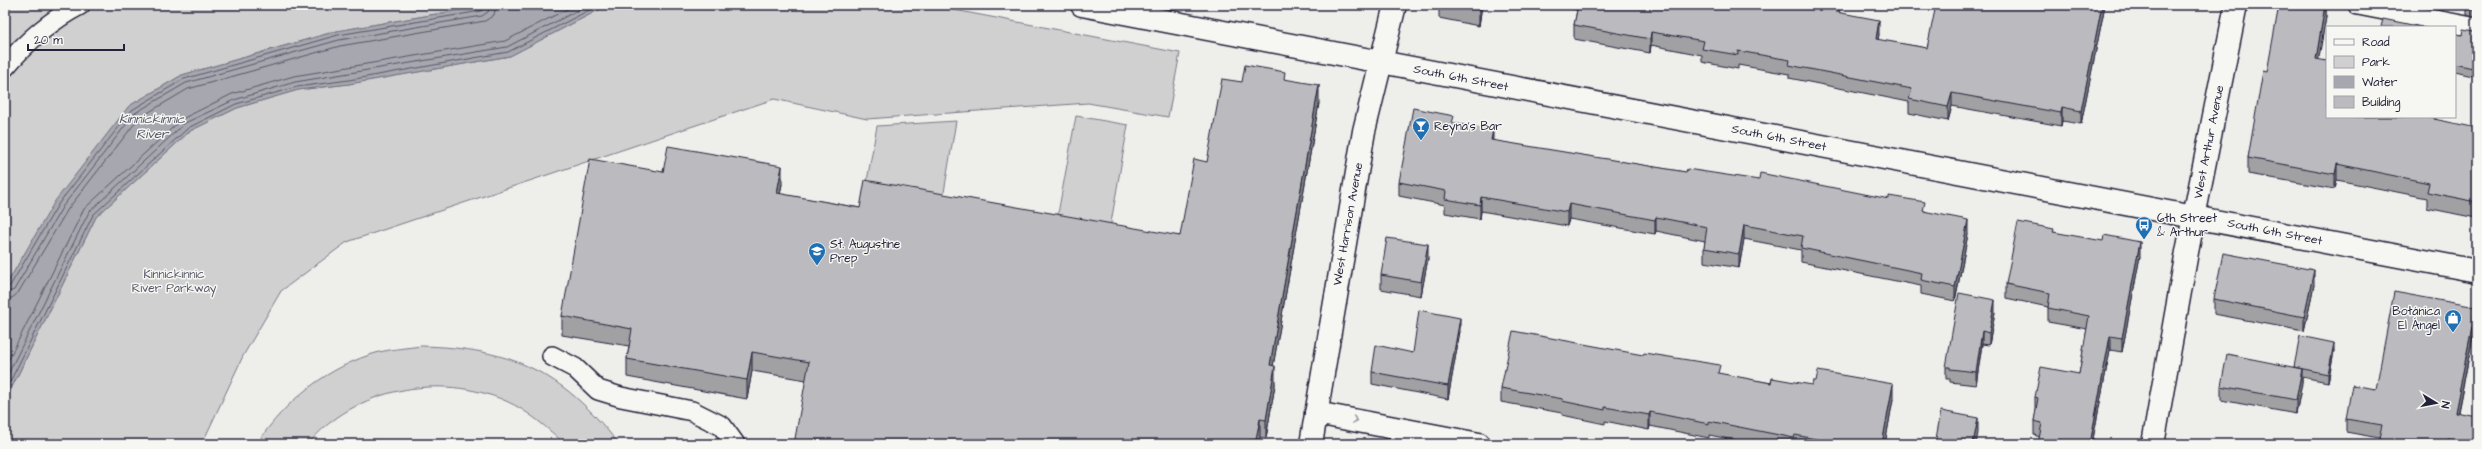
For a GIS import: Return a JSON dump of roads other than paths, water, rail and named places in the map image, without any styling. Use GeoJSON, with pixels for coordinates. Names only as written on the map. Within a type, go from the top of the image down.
{"type":"FeatureCollection","features":[{"type":"Feature","properties":{"kind":"street","name":"South 6th Street"},"geometry":{"type":"LineString","coordinates":[[1082,5],[2195,216],[2477,271]]}},
{"type":"Feature","properties":{"kind":"street","name":"West Harrison Avenue"},"geometry":{"type":"LineString","coordinates":[[1311,444],[1364,131],[1395,5]]}},
{"type":"Feature","properties":{"kind":"street","name":"West Arthur Avenue"},"geometry":{"type":"LineString","coordinates":[[2153,444],[2236,5]]}},
{"type":"Feature","properties":{"kind":"street"},"geometry":{"type":"LineString","coordinates":[[1316,413],[1480,444]]}},
{"type":"Feature","properties":{"kind":"lane"},"geometry":{"type":"LineString","coordinates":[[5,67],[21,48],[63,14],[80,5]]}},
{"type":"Feature","properties":{"kind":"lane"},"geometry":{"type":"LineString","coordinates":[[2358,5],[2477,28]]}},
{"type":"Feature","properties":{"kind":"lane"},"geometry":{"type":"LineString","coordinates":[[552,356],[575,368],[598,390],[621,397],[692,411],[722,426],[735,444]]}},
{"type":"Feature","properties":{"kind":"water","name":"Kinnickinnic River"},"geometry":{"type":"Polygon","coordinates":[[[489,5],[608,5],[510,56],[349,84],[298,90],[237,108],[190,131],[96,217],[8,395],[5,413],[5,287],[55,201],[129,106],[182,75],[337,31],[489,5]]]}},
{"type":"Feature","properties":{"kind":"place","name":"Reyna's Bar"},"geometry":{"type":"Point","coordinates":[1421,141]}},
{"type":"Feature","properties":{"kind":"place","name":"6th Street & Arthur"},"geometry":{"type":"Point","coordinates":[2144,240]}},
{"type":"Feature","properties":{"kind":"place","name":"St. Augustine Prep"},"geometry":{"type":"Point","coordinates":[817,266]}},
{"type":"Feature","properties":{"kind":"place","name":"Botánica El Ángel"},"geometry":{"type":"Point","coordinates":[2453,333]}},
{"type":"Feature","properties":{"kind":"park label","name":"Kinnickinnic River Parkway"},"geometry":{"type":"Point","coordinates":[174,281]}}]}
